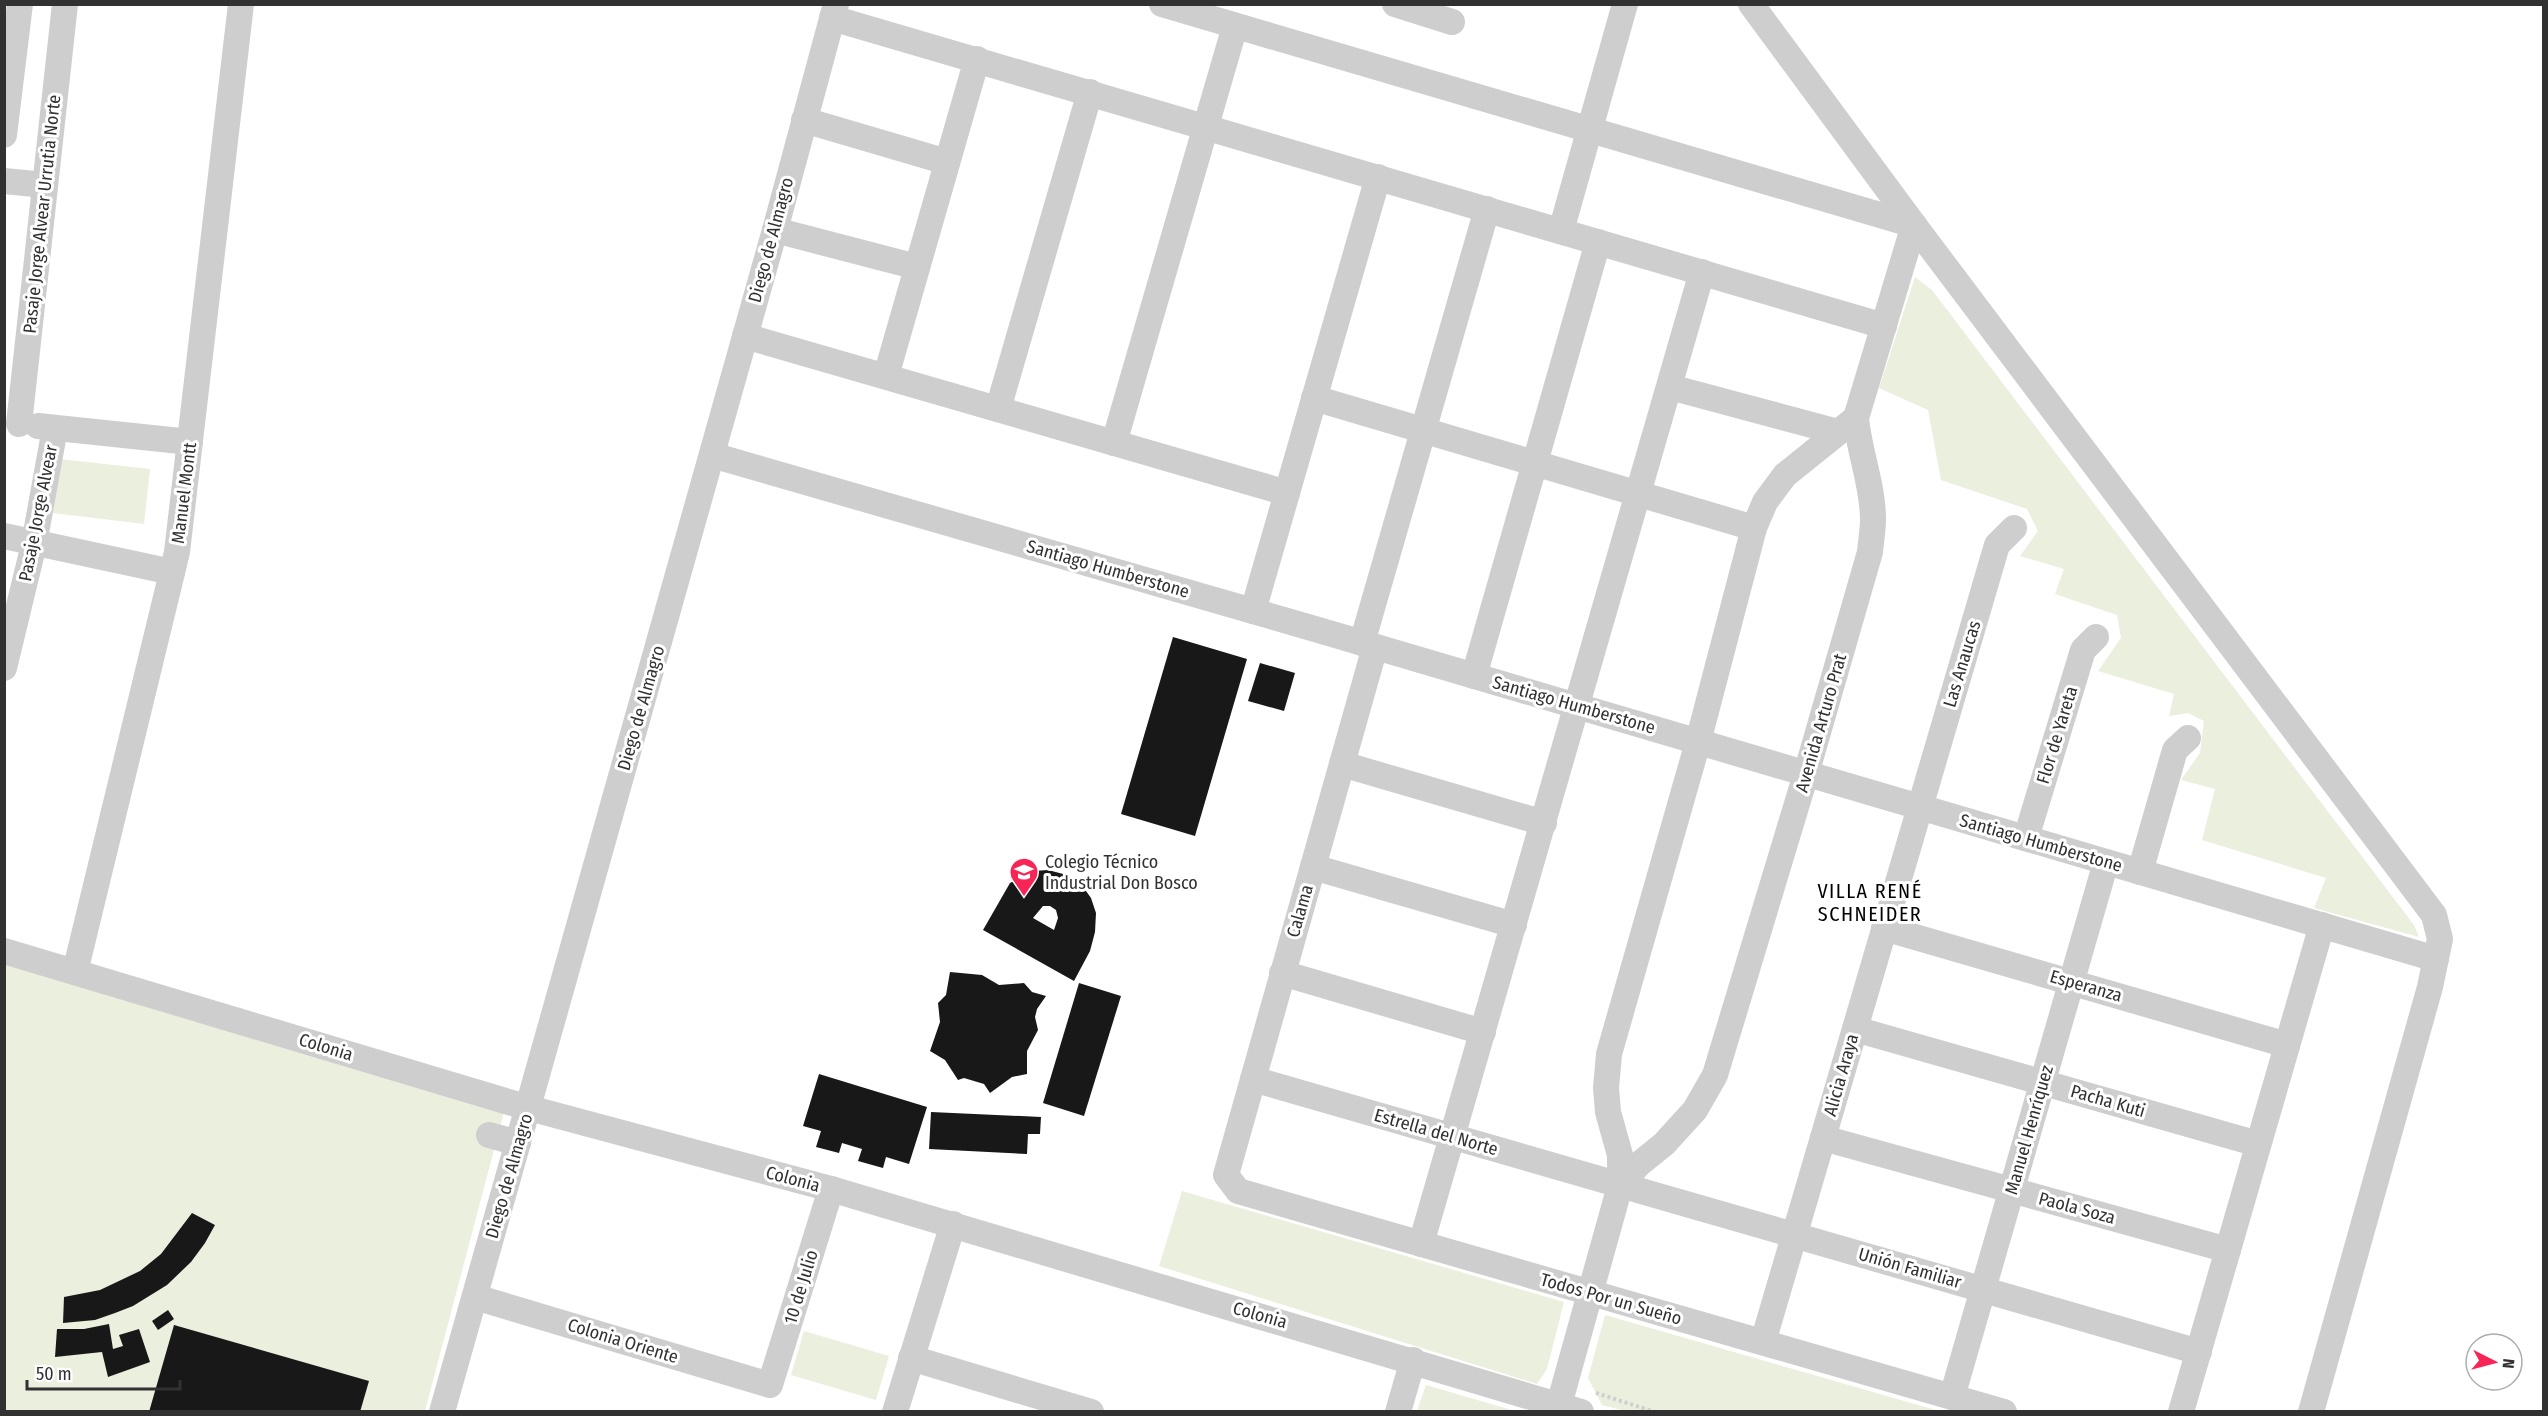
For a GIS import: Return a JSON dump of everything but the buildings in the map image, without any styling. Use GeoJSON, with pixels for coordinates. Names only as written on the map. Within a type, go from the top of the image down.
{"type":"FeatureCollection","features":[{"type":"Feature","properties":{"kind":"street"},"geometry":{"type":"LineString","coordinates":[[4,135],[20,4]]}},
{"type":"Feature","properties":{"kind":"street","name":"Pasaje Jorge Alvear Urrutia Norte"},"geometry":{"type":"LineString","coordinates":[[12,423],[45,185],[65,4]]}},
{"type":"Feature","properties":{"kind":"street","name":"Manuel Montt"},"geometry":{"type":"LineString","coordinates":[[75,972],[177,552],[241,4]]}},
{"type":"Feature","properties":{"kind":"street"},"geometry":{"type":"LineString","coordinates":[[1162,4],[1914,225]]}},
{"type":"Feature","properties":{"kind":"street"},"geometry":{"type":"LineString","coordinates":[[1395,4],[1452,22]]}},
{"type":"Feature","properties":{"kind":"street"},"geometry":{"type":"LineString","coordinates":[[1561,231],[1625,4]]}},
{"type":"Feature","properties":{"kind":"street"},"geometry":{"type":"LineString","coordinates":[[1751,4],[1914,225],[2434,915],[2440,939],[2436,959],[2311,1412]]}},
{"type":"Feature","properties":{"kind":"street"},"geometry":{"type":"LineString","coordinates":[[834,11],[976,59],[1884,326]]}},
{"type":"Feature","properties":{"kind":"street","name":"Diego de Almagro"},"geometry":{"type":"LineString","coordinates":[[442,1412],[775,230],[834,11]]}},
{"type":"Feature","properties":{"kind":"street"},"geometry":{"type":"LineString","coordinates":[[1114,443],[1235,26]]}},
{"type":"Feature","properties":{"kind":"street"},"geometry":{"type":"LineString","coordinates":[[886,376],[976,59]]}},
{"type":"Feature","properties":{"kind":"street"},"geometry":{"type":"LineString","coordinates":[[998,409],[1090,92]]}},
{"type":"Feature","properties":{"kind":"street"},"geometry":{"type":"LineString","coordinates":[[804,120],[947,162]]}},
{"type":"Feature","properties":{"kind":"street"},"geometry":{"type":"LineString","coordinates":[[1253,611],[1378,177]]}},
{"type":"Feature","properties":{"kind":"street"},"geometry":{"type":"LineString","coordinates":[[4,181],[45,185]]}},
{"type":"Feature","properties":{"kind":"street","name":"Calama"},"geometry":{"type":"LineString","coordinates":[[1226,1175],[1342,764],[1369,645],[1424,430],[1487,209]]}},
{"type":"Feature","properties":{"kind":"street","name":"Avenida Arturo Prat"},"geometry":{"type":"LineString","coordinates":[[1565,1409],[1591,1293],[1620,1186],[1620,1155],[1608,1112],[1606,1088],[1609,1054],[1698,742],[1754,528],[1765,502],[1785,475],[1847,425],[1884,326],[1914,225]]}},
{"type":"Feature","properties":{"kind":"street"},"geometry":{"type":"LineString","coordinates":[[775,230],[917,267]]}},
{"type":"Feature","properties":{"kind":"street"},"geometry":{"type":"LineString","coordinates":[[1474,676],[1598,242]]}},
{"type":"Feature","properties":{"kind":"street"},"geometry":{"type":"LineString","coordinates":[[1421,1244],[1702,272]]}},
{"type":"Feature","properties":{"kind":"street"},"geometry":{"type":"LineString","coordinates":[[744,336],[1287,493]]}},
{"type":"Feature","properties":{"kind":"street"},"geometry":{"type":"LineString","coordinates":[[1670,387],[1847,425]]}},
{"type":"Feature","properties":{"kind":"street"},"geometry":{"type":"LineString","coordinates":[[1314,398],[1754,528]]}},
{"type":"Feature","properties":{"kind":"street"},"geometry":{"type":"LineString","coordinates":[[12,423],[190,442]]}},
{"type":"Feature","properties":{"kind":"street","name":"Avenida Arturo Prat"},"geometry":{"type":"LineString","coordinates":[[1620,1186],[1638,1165],[1664,1144],[1695,1110],[1715,1075],[1806,774],[1870,552],[1874,518],[1868,480],[1858,444],[1847,425]]}},
{"type":"Feature","properties":{"kind":"street","name":"Pasaje Jorge Alvear"},"geometry":{"type":"LineString","coordinates":[[4,668],[34,544],[55,428]]}},
{"type":"Feature","properties":{"kind":"street","name":"Santiago Humberstone"},"geometry":{"type":"LineString","coordinates":[[712,455],[1578,706],[2436,959]]}},
{"type":"Feature","properties":{"kind":"street","name":"Las Anaucas"},"geometry":{"type":"LineString","coordinates":[[1919,807],[1997,544],[2014,528]]}},
{"type":"Feature","properties":{"kind":"street"},"geometry":{"type":"LineString","coordinates":[[4,536],[172,572]]}},
{"type":"Feature","properties":{"kind":"street","name":"Flor de Yareta"},"geometry":{"type":"LineString","coordinates":[[2026,838],[2083,650],[2096,637]]}},
{"type":"Feature","properties":{"kind":"street"},"geometry":{"type":"LineString","coordinates":[[2140,872],[2175,750],[2188,738]]}},
{"type":"Feature","properties":{"kind":"street"},"geometry":{"type":"LineString","coordinates":[[1342,764],[1544,823]]}},
{"type":"Feature","properties":{"kind":"street","name":"Alicia Araya"},"geometry":{"type":"LineString","coordinates":[[1763,1342],[1919,807]]}},
{"type":"Feature","properties":{"kind":"street","name":"Manuel Henríquez"},"geometry":{"type":"LineString","coordinates":[[1952,1397],[2106,862]]}},
{"type":"Feature","properties":{"kind":"street"},"geometry":{"type":"LineString","coordinates":[[1313,867],[1514,925]]}},
{"type":"Feature","properties":{"kind":"street"},"geometry":{"type":"LineString","coordinates":[[2181,1412],[2322,926]]}},
{"type":"Feature","properties":{"kind":"street","name":"Esperanza"},"geometry":{"type":"LineString","coordinates":[[1884,928],[2287,1046]]}},
{"type":"Feature","properties":{"kind":"street","name":"Colonia"},"geometry":{"type":"LineString","coordinates":[[4,951],[529,1108],[953,1224],[1413,1360],[1565,1409]]}},
{"type":"Feature","properties":{"kind":"street"},"geometry":{"type":"LineString","coordinates":[[1282,973],[1483,1032]]}},
{"type":"Feature","properties":{"kind":"street","name":"Pacha Kuti"},"geometry":{"type":"LineString","coordinates":[[1855,1029],[2258,1144]]}},
{"type":"Feature","properties":{"kind":"street","name":"Estrella del Norte"},"geometry":{"type":"LineString","coordinates":[[1252,1080],[1620,1186]]}},
{"type":"Feature","properties":{"kind":"street"},"geometry":{"type":"LineString","coordinates":[[489,1135],[518,1143]]}},
{"type":"Feature","properties":{"kind":"street","name":"Paola Soza"},"geometry":{"type":"LineString","coordinates":[[1823,1138],[2228,1250]]}},
{"type":"Feature","properties":{"kind":"street","name":"Todos Por un Sueño"},"geometry":{"type":"LineString","coordinates":[[1226,1175],[1238,1191],[2004,1412]]}},
{"type":"Feature","properties":{"kind":"street","name":"Unión Familiar"},"geometry":{"type":"LineString","coordinates":[[1620,1186],[2199,1352]]}},
{"type":"Feature","properties":{"kind":"street","name":"10 de Julio"},"geometry":{"type":"LineString","coordinates":[[770,1385],[831,1189]]}},
{"type":"Feature","properties":{"kind":"street"},"geometry":{"type":"LineString","coordinates":[[895,1412],[953,1224]]}},
{"type":"Feature","properties":{"kind":"street","name":"Colonia Oriente"},"geometry":{"type":"LineString","coordinates":[[475,1297],[770,1385]]}},
{"type":"Feature","properties":{"kind":"street"},"geometry":{"type":"LineString","coordinates":[[911,1358],[1031,1402],[1091,1412]]}},
{"type":"Feature","properties":{"kind":"street"},"geometry":{"type":"LineString","coordinates":[[1398,1412],[1413,1360]]}},
{"type":"Feature","properties":{"kind":"green space"},"geometry":{"type":"Polygon","coordinates":[[[1915,277],[1932,290],[2414,925],[2419,937],[2314,908],[2326,878],[2202,840],[2215,789],[2181,780],[2200,753],[2204,721],[2188,713],[2169,716],[2174,694],[2098,671],[2121,638],[2117,615],[2055,594],[2064,569],[2020,556],[2038,531],[2027,509],[1941,480],[1928,410],[1879,388],[1915,277]]]}},
{"type":"Feature","properties":{"kind":"green space"},"geometry":{"type":"Polygon","coordinates":[[[59,459],[150,469],[144,524],[53,513],[59,459]]]}},
{"type":"Feature","properties":{"kind":"green space"},"geometry":{"type":"Polygon","coordinates":[[[5,958],[504,1112],[425,1411],[5,1411],[5,958]]]}},
{"type":"Feature","properties":{"kind":"green space"},"geometry":{"type":"Polygon","coordinates":[[[1182,1191],[1564,1302],[1547,1369],[1537,1384],[1159,1266],[1182,1191]]]}},
{"type":"Feature","properties":{"kind":"green space"},"geometry":{"type":"Polygon","coordinates":[[[1605,1315],[1939,1411],[1625,1411],[1602,1405],[1588,1378],[1605,1315]]]}},
{"type":"Feature","properties":{"kind":"green space"},"geometry":{"type":"Polygon","coordinates":[[[804,1331],[889,1356],[876,1400],[791,1375],[804,1331]]]}},
{"type":"Feature","properties":{"kind":"green space"},"geometry":{"type":"Polygon","coordinates":[[[1426,1385],[1515,1411],[1417,1411],[1426,1385]]]}},
{"type":"Feature","properties":{"kind":"place","name":"Colegio Técnico Industrial Don Bosco"},"geometry":{"type":"Point","coordinates":[1024,898]}},
{"type":"Feature","properties":{"kind":"district","name":"VILLA RENÉ SCHNEIDER"},"geometry":{"type":"Point","coordinates":[1870,902]}}]}
